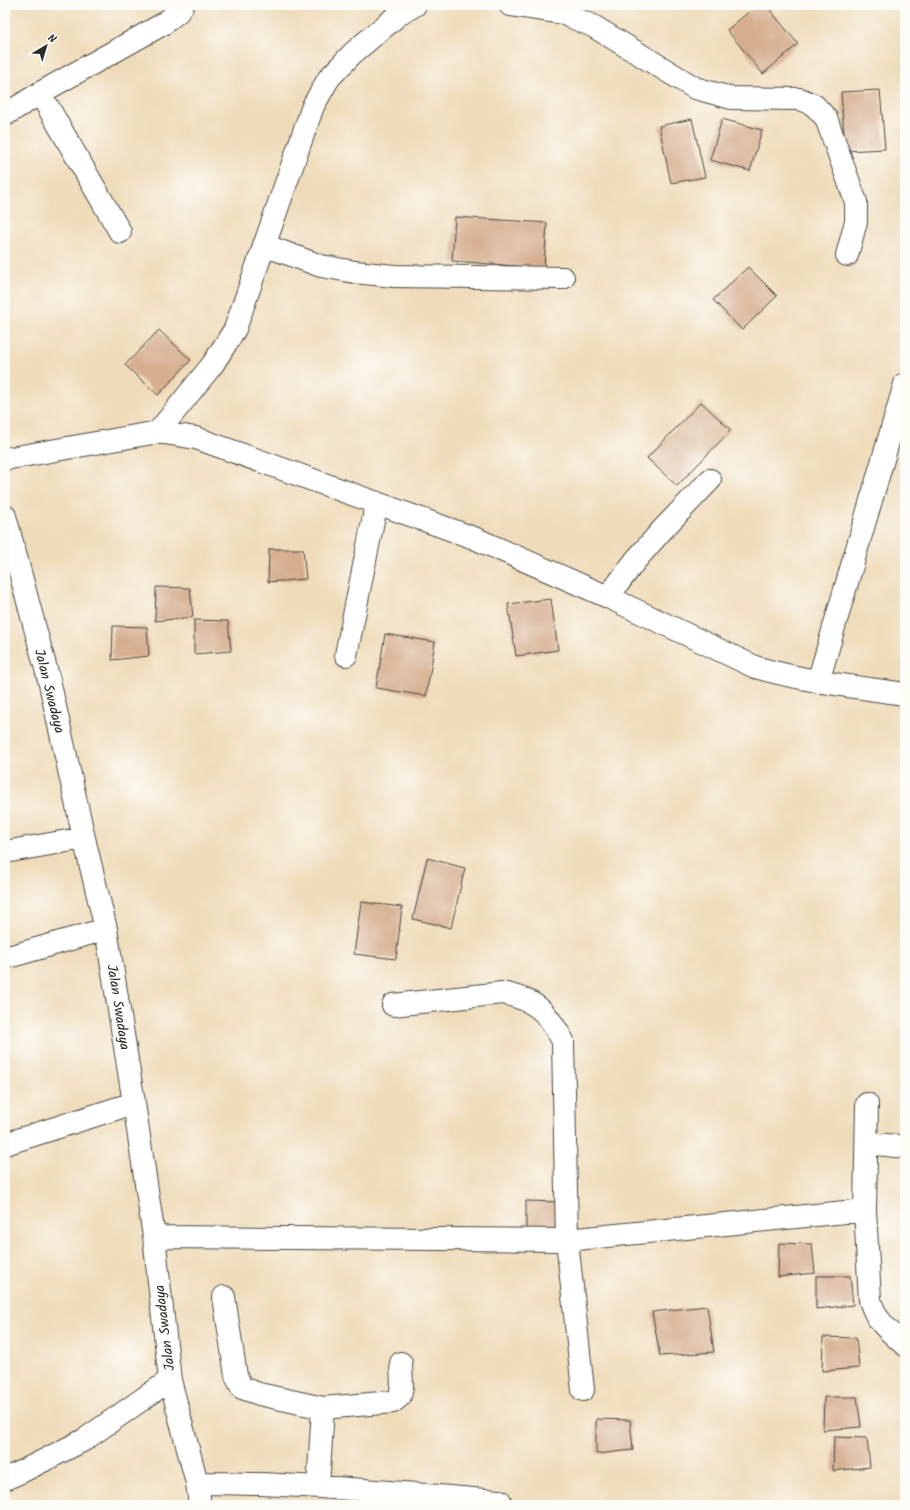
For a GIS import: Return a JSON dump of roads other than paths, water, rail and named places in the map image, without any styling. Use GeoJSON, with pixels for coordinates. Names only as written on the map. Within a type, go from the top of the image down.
{"type":"FeatureCollection","features":[{"type":"Feature","properties":{"kind":"street"},"geometry":{"type":"LineString","coordinates":[[5,115],[40,92],[163,24],[184,5]]}},
{"type":"Feature","properties":{"kind":"street"},"geometry":{"type":"LineString","coordinates":[[158,432],[213,364],[235,329],[314,106],[329,78],[352,53],[398,15],[415,5]]}},
{"type":"Feature","properties":{"kind":"street"},"geometry":{"type":"LineString","coordinates":[[510,5],[562,12],[593,26],[695,88],[731,98],[800,98],[814,105],[826,118],[856,202],[856,222],[847,255]]}},
{"type":"Feature","properties":{"kind":"street"},"geometry":{"type":"LineString","coordinates":[[40,92],[120,232]]}},
{"type":"Feature","properties":{"kind":"street"},"geometry":{"type":"LineString","coordinates":[[264,245],[321,266],[355,272],[394,276],[563,278]]}},
{"type":"Feature","properties":{"kind":"street"},"geometry":{"type":"LineString","coordinates":[[818,682],[905,384]]}},
{"type":"Feature","properties":{"kind":"street"},"geometry":{"type":"LineString","coordinates":[[5,459],[158,432],[196,438],[474,538],[608,598],[755,667],[818,682],[905,694]]}},
{"type":"Feature","properties":{"kind":"street"},"geometry":{"type":"LineString","coordinates":[[608,598],[663,529],[710,480]]}},
{"type":"Feature","properties":{"kind":"street"},"geometry":{"type":"LineString","coordinates":[[346,655],[374,516],[375,502]]}},
{"type":"Feature","properties":{"kind":"street","name":"Jalan Swadaya"},"geometry":{"type":"LineString","coordinates":[[5,516],[50,684],[106,929],[154,1237],[170,1380],[197,1483],[200,1505]]}},
{"type":"Feature","properties":{"kind":"street"},"geometry":{"type":"LineString","coordinates":[[5,852],[84,838]]}},
{"type":"Feature","properties":{"kind":"street"},"geometry":{"type":"LineString","coordinates":[[5,958],[106,929]]}},
{"type":"Feature","properties":{"kind":"street"},"geometry":{"type":"LineString","coordinates":[[393,1005],[502,993],[519,996],[537,1005],[552,1020],[563,1041],[567,1240],[583,1390]]}},
{"type":"Feature","properties":{"kind":"street"},"geometry":{"type":"LineString","coordinates":[[5,1144],[134,1103]]}},
{"type":"Feature","properties":{"kind":"street"},"geometry":{"type":"LineString","coordinates":[[867,1104],[865,1210],[870,1300],[874,1313],[881,1323],[905,1345]]}},
{"type":"Feature","properties":{"kind":"street"},"geometry":{"type":"LineString","coordinates":[[867,1143],[905,1147]]}},
{"type":"Feature","properties":{"kind":"street"},"geometry":{"type":"LineString","coordinates":[[154,1237],[567,1240],[865,1210]]}},
{"type":"Feature","properties":{"kind":"street"},"geometry":{"type":"LineString","coordinates":[[224,1297],[236,1376],[242,1388],[259,1394],[323,1408],[393,1402],[400,1396],[402,1386],[401,1363]]}},
{"type":"Feature","properties":{"kind":"street"},"geometry":{"type":"LineString","coordinates":[[5,1479],[84,1440],[170,1380]]}},
{"type":"Feature","properties":{"kind":"street"},"geometry":{"type":"LineString","coordinates":[[318,1487],[323,1408]]}},
{"type":"Feature","properties":{"kind":"street"},"geometry":{"type":"LineString","coordinates":[[197,1483],[249,1483],[318,1487],[500,1501]]}}]}
